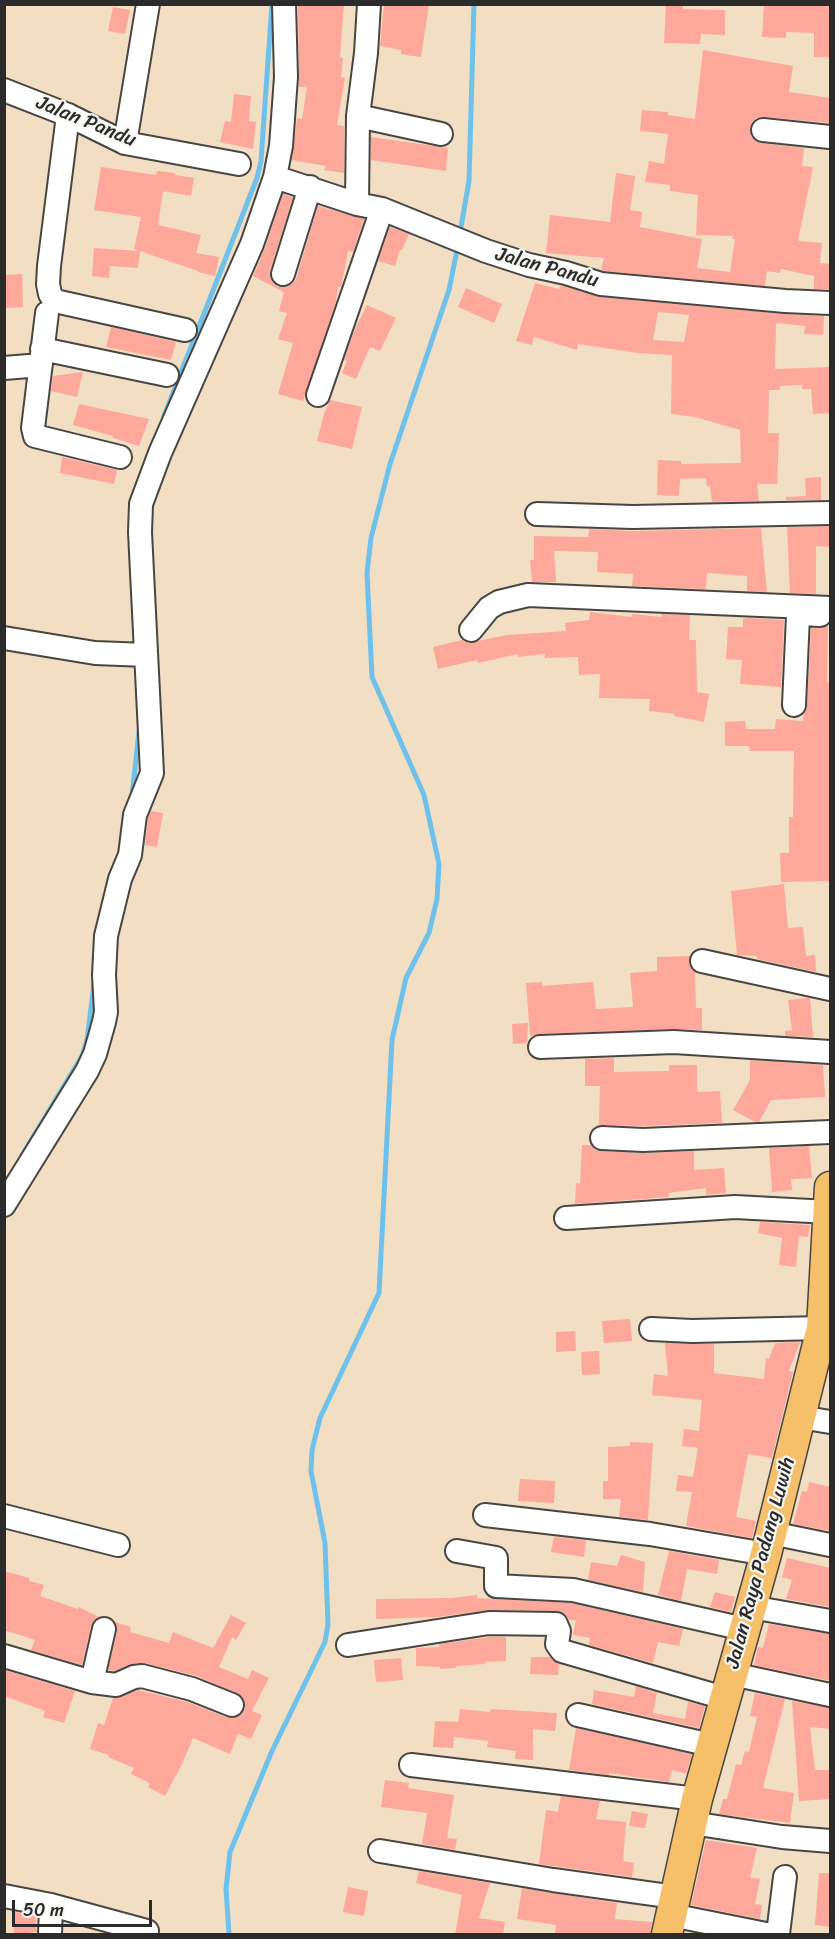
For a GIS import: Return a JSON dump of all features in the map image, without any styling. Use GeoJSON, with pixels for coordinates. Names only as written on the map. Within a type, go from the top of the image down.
{"type":"FeatureCollection","features":[{"type":"Feature","properties":{"kind":"main road","name":"Jalan Raya Padang Luwih"},"geometry":{"type":"LineString","coordinates":[[671,1916],[711,1745],[769,1544],[800,1417],[822,1357],[822,1328],[828,1286],[830,1200]]}},
{"type":"Feature","properties":{"kind":"street"},"geometry":{"type":"LineString","coordinates":[[125,143],[148,4]]}},
{"type":"Feature","properties":{"kind":"street"},"geometry":{"type":"LineString","coordinates":[[4,1205],[87,1071],[95,1054],[104,1022],[106,936],[120,879],[130,855],[135,815],[152,773],[143,654],[141,504],[160,453],[252,244],[275,177],[282,136],[286,77],[284,4]]}},
{"type":"Feature","properties":{"kind":"street"},"geometry":{"type":"LineString","coordinates":[[357,204],[358,116],[366,53],[369,4]]}},
{"type":"Feature","properties":{"kind":"street","name":"Jalan Pandu"},"geometry":{"type":"LineString","coordinates":[[4,90],[68,115],[125,143],[239,164]]}},
{"type":"Feature","properties":{"kind":"street"},"geometry":{"type":"LineString","coordinates":[[68,115],[49,266],[50,294],[56,301],[185,330]]}},
{"type":"Feature","properties":{"kind":"street"},"geometry":{"type":"LineString","coordinates":[[358,116],[441,134]]}},
{"type":"Feature","properties":{"kind":"street"},"geometry":{"type":"LineString","coordinates":[[763,129],[831,137]]}},
{"type":"Feature","properties":{"kind":"street","name":"Jalan Pandu"},"geometry":{"type":"LineString","coordinates":[[275,177],[357,204],[382,209],[486,251],[601,284],[831,303]]}},
{"type":"Feature","properties":{"kind":"street"},"geometry":{"type":"LineString","coordinates":[[283,274],[310,187]]}},
{"type":"Feature","properties":{"kind":"street"},"geometry":{"type":"LineString","coordinates":[[318,394],[382,209]]}},
{"type":"Feature","properties":{"kind":"street"},"geometry":{"type":"LineString","coordinates":[[47,313],[33,428],[35,436],[120,457]]}},
{"type":"Feature","properties":{"kind":"street"},"geometry":{"type":"LineString","coordinates":[[4,368],[41,357],[167,375]]}},
{"type":"Feature","properties":{"kind":"street"},"geometry":{"type":"LineString","coordinates":[[537,514],[633,517],[831,513]]}},
{"type":"Feature","properties":{"kind":"street"},"geometry":{"type":"LineString","coordinates":[[471,630],[489,608],[499,602],[528,595],[831,608]]}},
{"type":"Feature","properties":{"kind":"street"},"geometry":{"type":"LineString","coordinates":[[794,705],[798,616],[802,614],[831,615]]}},
{"type":"Feature","properties":{"kind":"street"},"geometry":{"type":"LineString","coordinates":[[4,638],[94,653],[143,654]]}},
{"type":"Feature","properties":{"kind":"street"},"geometry":{"type":"LineString","coordinates":[[702,961],[831,989]]}},
{"type":"Feature","properties":{"kind":"street"},"geometry":{"type":"LineString","coordinates":[[540,1047],[683,1042],[831,1052]]}},
{"type":"Feature","properties":{"kind":"street"},"geometry":{"type":"LineString","coordinates":[[602,1138],[642,1140],[831,1132]]}},
{"type":"Feature","properties":{"kind":"street"},"geometry":{"type":"LineString","coordinates":[[566,1218],[830,1200]]}},
{"type":"Feature","properties":{"kind":"street"},"geometry":{"type":"LineString","coordinates":[[651,1329],[692,1331],[822,1328]]}},
{"type":"Feature","properties":{"kind":"street"},"geometry":{"type":"LineString","coordinates":[[800,1417],[831,1422]]}},
{"type":"Feature","properties":{"kind":"street"},"geometry":{"type":"LineString","coordinates":[[485,1515],[650,1534],[769,1544],[831,1545]]}},
{"type":"Feature","properties":{"kind":"street"},"geometry":{"type":"LineString","coordinates":[[4,1516],[118,1545]]}},
{"type":"Feature","properties":{"kind":"street"},"geometry":{"type":"LineString","coordinates":[[457,1551],[496,1558],[496,1586],[573,1590],[747,1618],[831,1621]]}},
{"type":"Feature","properties":{"kind":"street"},"geometry":{"type":"LineString","coordinates":[[348,1645],[489,1623],[556,1624],[560,1631],[557,1644],[562,1651],[728,1686],[831,1695]]}},
{"type":"Feature","properties":{"kind":"street"},"geometry":{"type":"LineString","coordinates":[[92,1682],[104,1629]]}},
{"type":"Feature","properties":{"kind":"street"},"geometry":{"type":"LineString","coordinates":[[4,1656],[92,1682],[116,1685],[142,1676],[192,1689],[232,1705]]}},
{"type":"Feature","properties":{"kind":"street"},"geometry":{"type":"LineString","coordinates":[[578,1715],[711,1745]]}},
{"type":"Feature","properties":{"kind":"street"},"geometry":{"type":"LineString","coordinates":[[411,1766],[695,1811],[782,1837],[831,1841]]}},
{"type":"Feature","properties":{"kind":"street"},"geometry":{"type":"LineString","coordinates":[[380,1851],[553,1880],[671,1916],[766,1935]]}},
{"type":"Feature","properties":{"kind":"street"},"geometry":{"type":"LineString","coordinates":[[778,1935],[785,1877]]}},
{"type":"Feature","properties":{"kind":"street"},"geometry":{"type":"LineString","coordinates":[[4,1896],[51,1905],[147,1931]]}},
{"type":"Feature","properties":{"kind":"street"},"geometry":{"type":"LineString","coordinates":[[50,1935],[51,1905]]}},
{"type":"Feature","properties":{"kind":"building"},"geometry":{"type":"Polygon","coordinates":[[[298,4],[344,4],[340,57],[343,58],[341,77],[345,78],[337,125],[344,126],[344,173],[324,170],[326,166],[292,160],[297,118],[302,119],[307,87],[299,87],[298,4]]]}},
{"type":"Feature","properties":{"kind":"building"},"geometry":{"type":"Polygon","coordinates":[[[384,4],[429,4],[421,57],[401,54],[401,50],[380,46],[384,4]]]}},
{"type":"Feature","properties":{"kind":"building"},"geometry":{"type":"Polygon","coordinates":[[[764,4],[831,4],[830,57],[814,57],[814,33],[786,32],[786,38],[762,37],[764,4]]]}},
{"type":"Feature","properties":{"kind":"building"},"geometry":{"type":"Polygon","coordinates":[[[666,5],[683,6],[683,9],[725,10],[725,35],[701,34],[700,44],[664,43],[666,5]]]}},
{"type":"Feature","properties":{"kind":"building"},"geometry":{"type":"Polygon","coordinates":[[[113,7],[130,10],[125,34],[108,31],[113,7]]]}},
{"type":"Feature","properties":{"kind":"building"},"geometry":{"type":"Polygon","coordinates":[[[703,50],[793,66],[789,92],[831,98],[831,123],[764,117],[752,122],[750,129],[751,136],[761,143],[804,148],[802,166],[813,167],[798,241],[822,243],[820,263],[831,264],[831,289],[814,289],[814,276],[781,269],[780,273],[767,271],[765,286],[604,271],[601,270],[604,258],[546,253],[550,215],[610,222],[616,173],[635,176],[630,210],[642,212],[640,227],[702,239],[697,268],[730,272],[735,239],[732,239],[733,236],[696,235],[698,195],[670,191],[670,185],[645,182],[649,161],[664,164],[668,134],[640,131],[642,110],[668,112],[668,115],[695,119],[703,50]]]}},
{"type":"Feature","properties":{"kind":"building"},"geometry":{"type":"Polygon","coordinates":[[[234,94],[251,96],[249,121],[256,122],[253,149],[220,142],[225,121],[231,122],[234,94]]]}},
{"type":"Feature","properties":{"kind":"building"},"geometry":{"type":"Polygon","coordinates":[[[371,137],[448,148],[446,171],[371,160],[371,137]]]}},
{"type":"Feature","properties":{"kind":"building"},"geometry":{"type":"Polygon","coordinates":[[[101,167],[156,175],[157,171],[175,173],[175,175],[194,178],[191,196],[163,191],[158,225],[201,235],[196,253],[219,257],[215,276],[134,249],[141,217],[94,210],[101,167]]]}},
{"type":"Feature","properties":{"kind":"building"},"geometry":{"type":"Polygon","coordinates":[[[283,194],[293,197],[270,271],[270,278],[278,287],[287,287],[296,279],[318,206],[364,219],[353,252],[348,251],[341,287],[338,286],[336,302],[303,401],[278,394],[293,343],[278,339],[287,313],[279,311],[284,292],[253,276],[283,194]]]}},
{"type":"Feature","properties":{"kind":"building"},"geometry":{"type":"Polygon","coordinates":[[[390,227],[409,234],[400,250],[395,266],[378,261],[390,227]]]}},
{"type":"Feature","properties":{"kind":"building"},"geometry":{"type":"Polygon","coordinates":[[[94,248],[140,251],[138,268],[110,266],[109,278],[92,276],[94,248]]]}},
{"type":"Feature","properties":{"kind":"building"},"geometry":{"type":"Polygon","coordinates":[[[22,274],[23,307],[4,308],[4,275],[22,274]]]}},
{"type":"Feature","properties":{"kind":"building"},"geometry":{"type":"Polygon","coordinates":[[[535,283],[559,289],[563,286],[600,297],[824,316],[823,335],[804,334],[805,326],[776,323],[775,369],[831,367],[831,413],[813,414],[811,389],[802,389],[802,385],[780,386],[780,390],[769,390],[768,433],[779,433],[777,484],[757,484],[759,501],[712,502],[710,486],[707,486],[706,478],[680,479],[679,496],[657,495],[658,460],[681,461],[681,464],[741,463],[740,430],[695,417],[671,414],[672,355],[638,353],[578,344],[577,350],[534,337],[532,345],[516,341],[535,283]],[[658,312],[653,340],[684,342],[689,315],[658,312]]]}},
{"type":"Feature","properties":{"kind":"building"},"geometry":{"type":"Polygon","coordinates":[[[466,288],[502,304],[494,323],[458,307],[466,288]]]}},
{"type":"Feature","properties":{"kind":"building"},"geometry":{"type":"Polygon","coordinates":[[[367,305],[396,318],[380,351],[370,347],[356,379],[342,373],[355,329],[367,305]]]}},
{"type":"Feature","properties":{"kind":"building"},"geometry":{"type":"Polygon","coordinates":[[[111,327],[176,342],[171,360],[106,347],[111,327]]]}},
{"type":"Feature","properties":{"kind":"building"},"geometry":{"type":"Polygon","coordinates":[[[83,372],[77,397],[51,391],[53,376],[83,372]]]}},
{"type":"Feature","properties":{"kind":"building"},"geometry":{"type":"Polygon","coordinates":[[[330,400],[362,407],[352,449],[317,441],[330,400]]]}},
{"type":"Feature","properties":{"kind":"building"},"geometry":{"type":"Polygon","coordinates":[[[79,404],[149,419],[139,446],[73,425],[79,404]]]}},
{"type":"Feature","properties":{"kind":"building"},"geometry":{"type":"Polygon","coordinates":[[[62,457],[117,470],[114,484],[60,473],[62,457]]]}},
{"type":"Feature","properties":{"kind":"building"},"geometry":{"type":"Polygon","coordinates":[[[821,477],[821,500],[786,500],[786,497],[806,496],[805,478],[821,477]]]}},
{"type":"Feature","properties":{"kind":"building"},"geometry":{"type":"Polygon","coordinates":[[[831,526],[831,547],[816,546],[816,594],[790,593],[787,527],[831,526]]]}},
{"type":"Feature","properties":{"kind":"building"},"geometry":{"type":"Polygon","coordinates":[[[761,528],[767,592],[747,591],[747,576],[707,573],[706,589],[632,586],[633,574],[597,572],[598,552],[554,551],[556,582],[532,582],[530,560],[534,560],[534,536],[588,537],[589,529],[633,531],[761,528]]]}},
{"type":"Feature","properties":{"kind":"building"},"geometry":{"type":"Polygon","coordinates":[[[590,612],[632,617],[632,614],[661,617],[662,614],[690,615],[689,640],[696,640],[697,692],[709,694],[704,722],[674,716],[675,714],[649,711],[650,699],[599,698],[600,674],[579,675],[578,657],[545,658],[545,654],[518,657],[518,654],[438,669],[433,647],[462,640],[468,643],[507,635],[566,631],[565,623],[589,620],[590,612]]]}},
{"type":"Feature","properties":{"kind":"building"},"geometry":{"type":"Polygon","coordinates":[[[743,619],[784,620],[781,687],[740,684],[742,660],[726,659],[728,627],[743,627],[743,619]]]}},
{"type":"Feature","properties":{"kind":"building"},"geometry":{"type":"Polygon","coordinates":[[[828,626],[827,683],[831,683],[831,881],[781,882],[780,853],[789,853],[789,817],[793,817],[794,751],[750,751],[749,746],[725,746],[725,722],[745,721],[746,729],[775,729],[776,719],[803,721],[807,706],[811,628],[828,626]]]}},
{"type":"Feature","properties":{"kind":"building"},"geometry":{"type":"Polygon","coordinates":[[[151,811],[163,813],[157,847],[145,845],[151,811]]]}},
{"type":"Feature","properties":{"kind":"building"},"geometry":{"type":"Polygon","coordinates":[[[784,884],[788,928],[803,927],[806,956],[815,955],[816,972],[757,959],[757,956],[737,955],[731,891],[784,884]]]}},
{"type":"Feature","properties":{"kind":"building"},"geometry":{"type":"Polygon","coordinates":[[[690,956],[689,965],[695,972],[696,1008],[702,1008],[702,1030],[674,1029],[530,1036],[526,983],[542,982],[542,986],[593,982],[596,1009],[633,1007],[630,973],[657,971],[657,957],[690,956]]]}},
{"type":"Feature","properties":{"kind":"building"},"geometry":{"type":"Polygon","coordinates":[[[810,998],[813,1037],[785,1036],[785,1031],[792,1030],[788,1000],[810,998]]]}},
{"type":"Feature","properties":{"kind":"building"},"geometry":{"type":"Polygon","coordinates":[[[528,1023],[527,1043],[513,1044],[512,1024],[528,1023]]]}},
{"type":"Feature","properties":{"kind":"building"},"geometry":{"type":"Polygon","coordinates":[[[614,1058],[614,1072],[669,1071],[669,1065],[697,1065],[697,1092],[720,1091],[722,1123],[599,1125],[600,1086],[585,1086],[585,1059],[614,1058]]]}},
{"type":"Feature","properties":{"kind":"building"},"geometry":{"type":"Polygon","coordinates":[[[750,1060],[823,1065],[825,1097],[771,1100],[759,1122],[755,1122],[733,1110],[750,1080],[750,1060]]]}},
{"type":"Feature","properties":{"kind":"building"},"geometry":{"type":"Polygon","coordinates":[[[582,1145],[591,1145],[595,1150],[601,1151],[644,1153],[694,1151],[694,1170],[724,1168],[726,1193],[706,1195],[706,1188],[668,1193],[669,1197],[575,1204],[576,1183],[580,1184],[582,1145]]]}},
{"type":"Feature","properties":{"kind":"building"},"geometry":{"type":"Polygon","coordinates":[[[809,1146],[812,1178],[791,1179],[792,1190],[772,1192],[769,1148],[809,1146]]]}},
{"type":"Feature","properties":{"kind":"building"},"geometry":{"type":"Polygon","coordinates":[[[760,1222],[810,1225],[808,1237],[799,1236],[796,1267],[779,1265],[782,1238],[758,1233],[760,1222]]]}},
{"type":"Feature","properties":{"kind":"building"},"geometry":{"type":"Polygon","coordinates":[[[630,1319],[632,1341],[604,1343],[602,1321],[630,1319]]]}},
{"type":"Feature","properties":{"kind":"building"},"geometry":{"type":"Polygon","coordinates":[[[575,1331],[576,1351],[556,1352],[556,1332],[575,1331]]]}},
{"type":"Feature","properties":{"kind":"building"},"geometry":{"type":"Polygon","coordinates":[[[800,1342],[789,1371],[793,1372],[772,1458],[748,1454],[736,1517],[756,1521],[752,1538],[686,1526],[692,1492],[676,1491],[678,1475],[693,1477],[698,1448],[682,1446],[684,1429],[699,1431],[702,1400],[652,1395],[654,1374],[668,1376],[665,1343],[714,1344],[714,1373],[764,1379],[766,1358],[769,1359],[775,1343],[800,1342]]]}},
{"type":"Feature","properties":{"kind":"building"},"geometry":{"type":"Polygon","coordinates":[[[599,1351],[600,1374],[582,1375],[581,1352],[599,1351]]]}},
{"type":"Feature","properties":{"kind":"building"},"geometry":{"type":"Polygon","coordinates":[[[630,1442],[653,1443],[648,1520],[619,1517],[621,1499],[603,1499],[603,1481],[608,1481],[608,1447],[630,1446],[630,1442]]]}},
{"type":"Feature","properties":{"kind":"building"},"geometry":{"type":"Polygon","coordinates":[[[520,1479],[555,1481],[554,1503],[518,1501],[520,1479]]]}},
{"type":"Feature","properties":{"kind":"building"},"geometry":{"type":"Polygon","coordinates":[[[809,1482],[831,1487],[831,1531],[793,1524],[802,1491],[807,1492],[809,1482]]]}},
{"type":"Feature","properties":{"kind":"building"},"geometry":{"type":"Polygon","coordinates":[[[554,1537],[586,1540],[584,1557],[551,1552],[554,1537]]]}},
{"type":"Feature","properties":{"kind":"building"},"geometry":{"type":"Polygon","coordinates":[[[669,1551],[719,1560],[717,1574],[687,1569],[681,1601],[658,1595],[669,1551]]]}},
{"type":"Feature","properties":{"kind":"building"},"geometry":{"type":"Polygon","coordinates":[[[621,1555],[645,1562],[643,1592],[588,1580],[591,1562],[617,1566],[621,1555]]]}},
{"type":"Feature","properties":{"kind":"building"},"geometry":{"type":"Polygon","coordinates":[[[787,1558],[831,1568],[831,1607],[786,1599],[792,1580],[782,1577],[787,1558]]]}},
{"type":"Feature","properties":{"kind":"building"},"geometry":{"type":"Polygon","coordinates":[[[4,1571],[44,1585],[40,1596],[78,1609],[79,1607],[99,1617],[91,1626],[82,1665],[31,1650],[35,1640],[4,1630],[4,1571]]]}},
{"type":"Feature","properties":{"kind":"building"},"geometry":{"type":"Polygon","coordinates":[[[715,1592],[735,1597],[731,1612],[710,1607],[715,1592]]]}},
{"type":"Feature","properties":{"kind":"building"},"geometry":{"type":"Polygon","coordinates":[[[477,1595],[477,1598],[571,1603],[683,1629],[679,1646],[658,1642],[653,1663],[589,1645],[590,1638],[573,1635],[576,1620],[569,1620],[564,1613],[556,1611],[489,1610],[437,1617],[376,1619],[376,1599],[451,1598],[477,1595]]]}},
{"type":"Feature","properties":{"kind":"building"},"geometry":{"type":"Polygon","coordinates":[[[231,1615],[246,1623],[236,1640],[232,1637],[219,1667],[248,1679],[252,1670],[269,1678],[252,1711],[262,1715],[251,1739],[238,1734],[230,1754],[193,1738],[165,1796],[148,1787],[150,1783],[131,1774],[134,1768],[108,1757],[109,1755],[90,1749],[98,1723],[104,1725],[113,1698],[138,1690],[188,1702],[228,1718],[241,1715],[245,1709],[242,1696],[197,1676],[145,1663],[132,1664],[114,1671],[108,1670],[117,1632],[115,1622],[131,1627],[130,1632],[169,1643],[173,1632],[213,1648],[231,1615]]]}},
{"type":"Feature","properties":{"kind":"building"},"geometry":{"type":"Polygon","coordinates":[[[769,1624],[831,1634],[831,1681],[754,1665],[758,1647],[763,1648],[769,1624]]]}},
{"type":"Feature","properties":{"kind":"building"},"geometry":{"type":"Polygon","coordinates":[[[506,1637],[506,1661],[440,1669],[440,1667],[416,1666],[416,1648],[439,1647],[439,1644],[506,1637]]]}},
{"type":"Feature","properties":{"kind":"building"},"geometry":{"type":"Polygon","coordinates":[[[531,1657],[550,1657],[559,1664],[558,1675],[530,1674],[531,1657]]]}},
{"type":"Feature","properties":{"kind":"building"},"geometry":{"type":"Polygon","coordinates":[[[401,1658],[403,1680],[376,1682],[374,1660],[401,1658]]]}},
{"type":"Feature","properties":{"kind":"building"},"geometry":{"type":"Polygon","coordinates":[[[4,1670],[75,1691],[64,1723],[43,1717],[45,1711],[4,1696],[4,1670]]]}},
{"type":"Feature","properties":{"kind":"building"},"geometry":{"type":"Polygon","coordinates":[[[636,1686],[657,1693],[653,1713],[685,1719],[688,1702],[705,1706],[699,1728],[592,1704],[594,1690],[634,1697],[636,1686]]]}},
{"type":"Feature","properties":{"kind":"building"},"geometry":{"type":"Polygon","coordinates":[[[755,1693],[785,1699],[763,1788],[794,1793],[790,1823],[719,1814],[723,1799],[727,1799],[736,1764],[741,1765],[745,1751],[749,1752],[757,1717],[750,1716],[755,1693]]]}},
{"type":"Feature","properties":{"kind":"building"},"geometry":{"type":"Polygon","coordinates":[[[792,1701],[831,1708],[831,1729],[810,1727],[815,1770],[831,1770],[831,1799],[799,1801],[792,1701]]]}},
{"type":"Feature","properties":{"kind":"building"},"geometry":{"type":"Polygon","coordinates":[[[460,1709],[557,1713],[555,1731],[533,1729],[533,1760],[515,1759],[516,1751],[487,1747],[488,1741],[454,1737],[453,1748],[433,1747],[435,1721],[458,1722],[460,1709]]]}},
{"type":"Feature","properties":{"kind":"building"},"geometry":{"type":"Polygon","coordinates":[[[576,1728],[692,1754],[686,1774],[672,1770],[669,1782],[569,1770],[576,1728]]]}},
{"type":"Feature","properties":{"kind":"building"},"geometry":{"type":"Polygon","coordinates":[[[385,1780],[409,1783],[408,1788],[454,1795],[447,1838],[457,1839],[455,1850],[422,1844],[427,1813],[381,1807],[385,1780]]]}},
{"type":"Feature","properties":{"kind":"building"},"geometry":{"type":"Polygon","coordinates":[[[561,1796],[600,1801],[596,1819],[626,1822],[623,1861],[634,1863],[632,1877],[539,1864],[546,1810],[558,1812],[561,1796]]]}},
{"type":"Feature","properties":{"kind":"building"},"geometry":{"type":"Polygon","coordinates":[[[632,1811],[648,1814],[645,1828],[629,1826],[632,1811]]]}},
{"type":"Feature","properties":{"kind":"building"},"geometry":{"type":"Polygon","coordinates":[[[706,1840],[757,1848],[750,1878],[760,1879],[755,1904],[762,1905],[760,1919],[691,1905],[706,1840]]]}},
{"type":"Feature","properties":{"kind":"building"},"geometry":{"type":"Polygon","coordinates":[[[419,1871],[490,1883],[479,1918],[505,1922],[503,1935],[455,1935],[462,1895],[416,1883],[419,1871]]]}},
{"type":"Feature","properties":{"kind":"building"},"geometry":{"type":"Polygon","coordinates":[[[819,1873],[831,1873],[831,1927],[815,1925],[819,1873]]]}},
{"type":"Feature","properties":{"kind":"building"},"geometry":{"type":"Polygon","coordinates":[[[348,1887],[368,1891],[364,1916],[343,1912],[348,1887]]]}},
{"type":"Feature","properties":{"kind":"building"},"geometry":{"type":"Polygon","coordinates":[[[522,1888],[617,1903],[615,1919],[652,1922],[650,1935],[555,1935],[556,1925],[517,1919],[522,1888]]]}},
{"type":"Feature","properties":{"kind":"building"},"geometry":{"type":"Polygon","coordinates":[[[12,1911],[35,1916],[37,1932],[14,1934],[12,1911]]]}},
{"type":"Feature","properties":{"kind":"waterway"},"geometry":{"type":"LineString","coordinates":[[164,416],[257,178],[261,161],[272,4]]}},
{"type":"Feature","properties":{"kind":"waterway"},"geometry":{"type":"LineString","coordinates":[[460,233],[469,181],[474,4]]}},
{"type":"Feature","properties":{"kind":"waterway"},"geometry":{"type":"LineString","coordinates":[[229,1934],[226,1889],[230,1852],[272,1751],[325,1642],[328,1624],[325,1543],[311,1471],[312,1450],[320,1418],[379,1293],[392,1040],[406,978],[429,933],[437,899],[439,864],[424,795],[372,677],[367,573],[371,538],[390,464],[449,290],[458,245]]}},
{"type":"Feature","properties":{"kind":"waterway"},"geometry":{"type":"LineString","coordinates":[[132,796],[139,731]]}},
{"type":"Feature","properties":{"kind":"waterway"},"geometry":{"type":"LineString","coordinates":[[21,1157],[82,1056],[87,1040],[94,984]]}}]}
